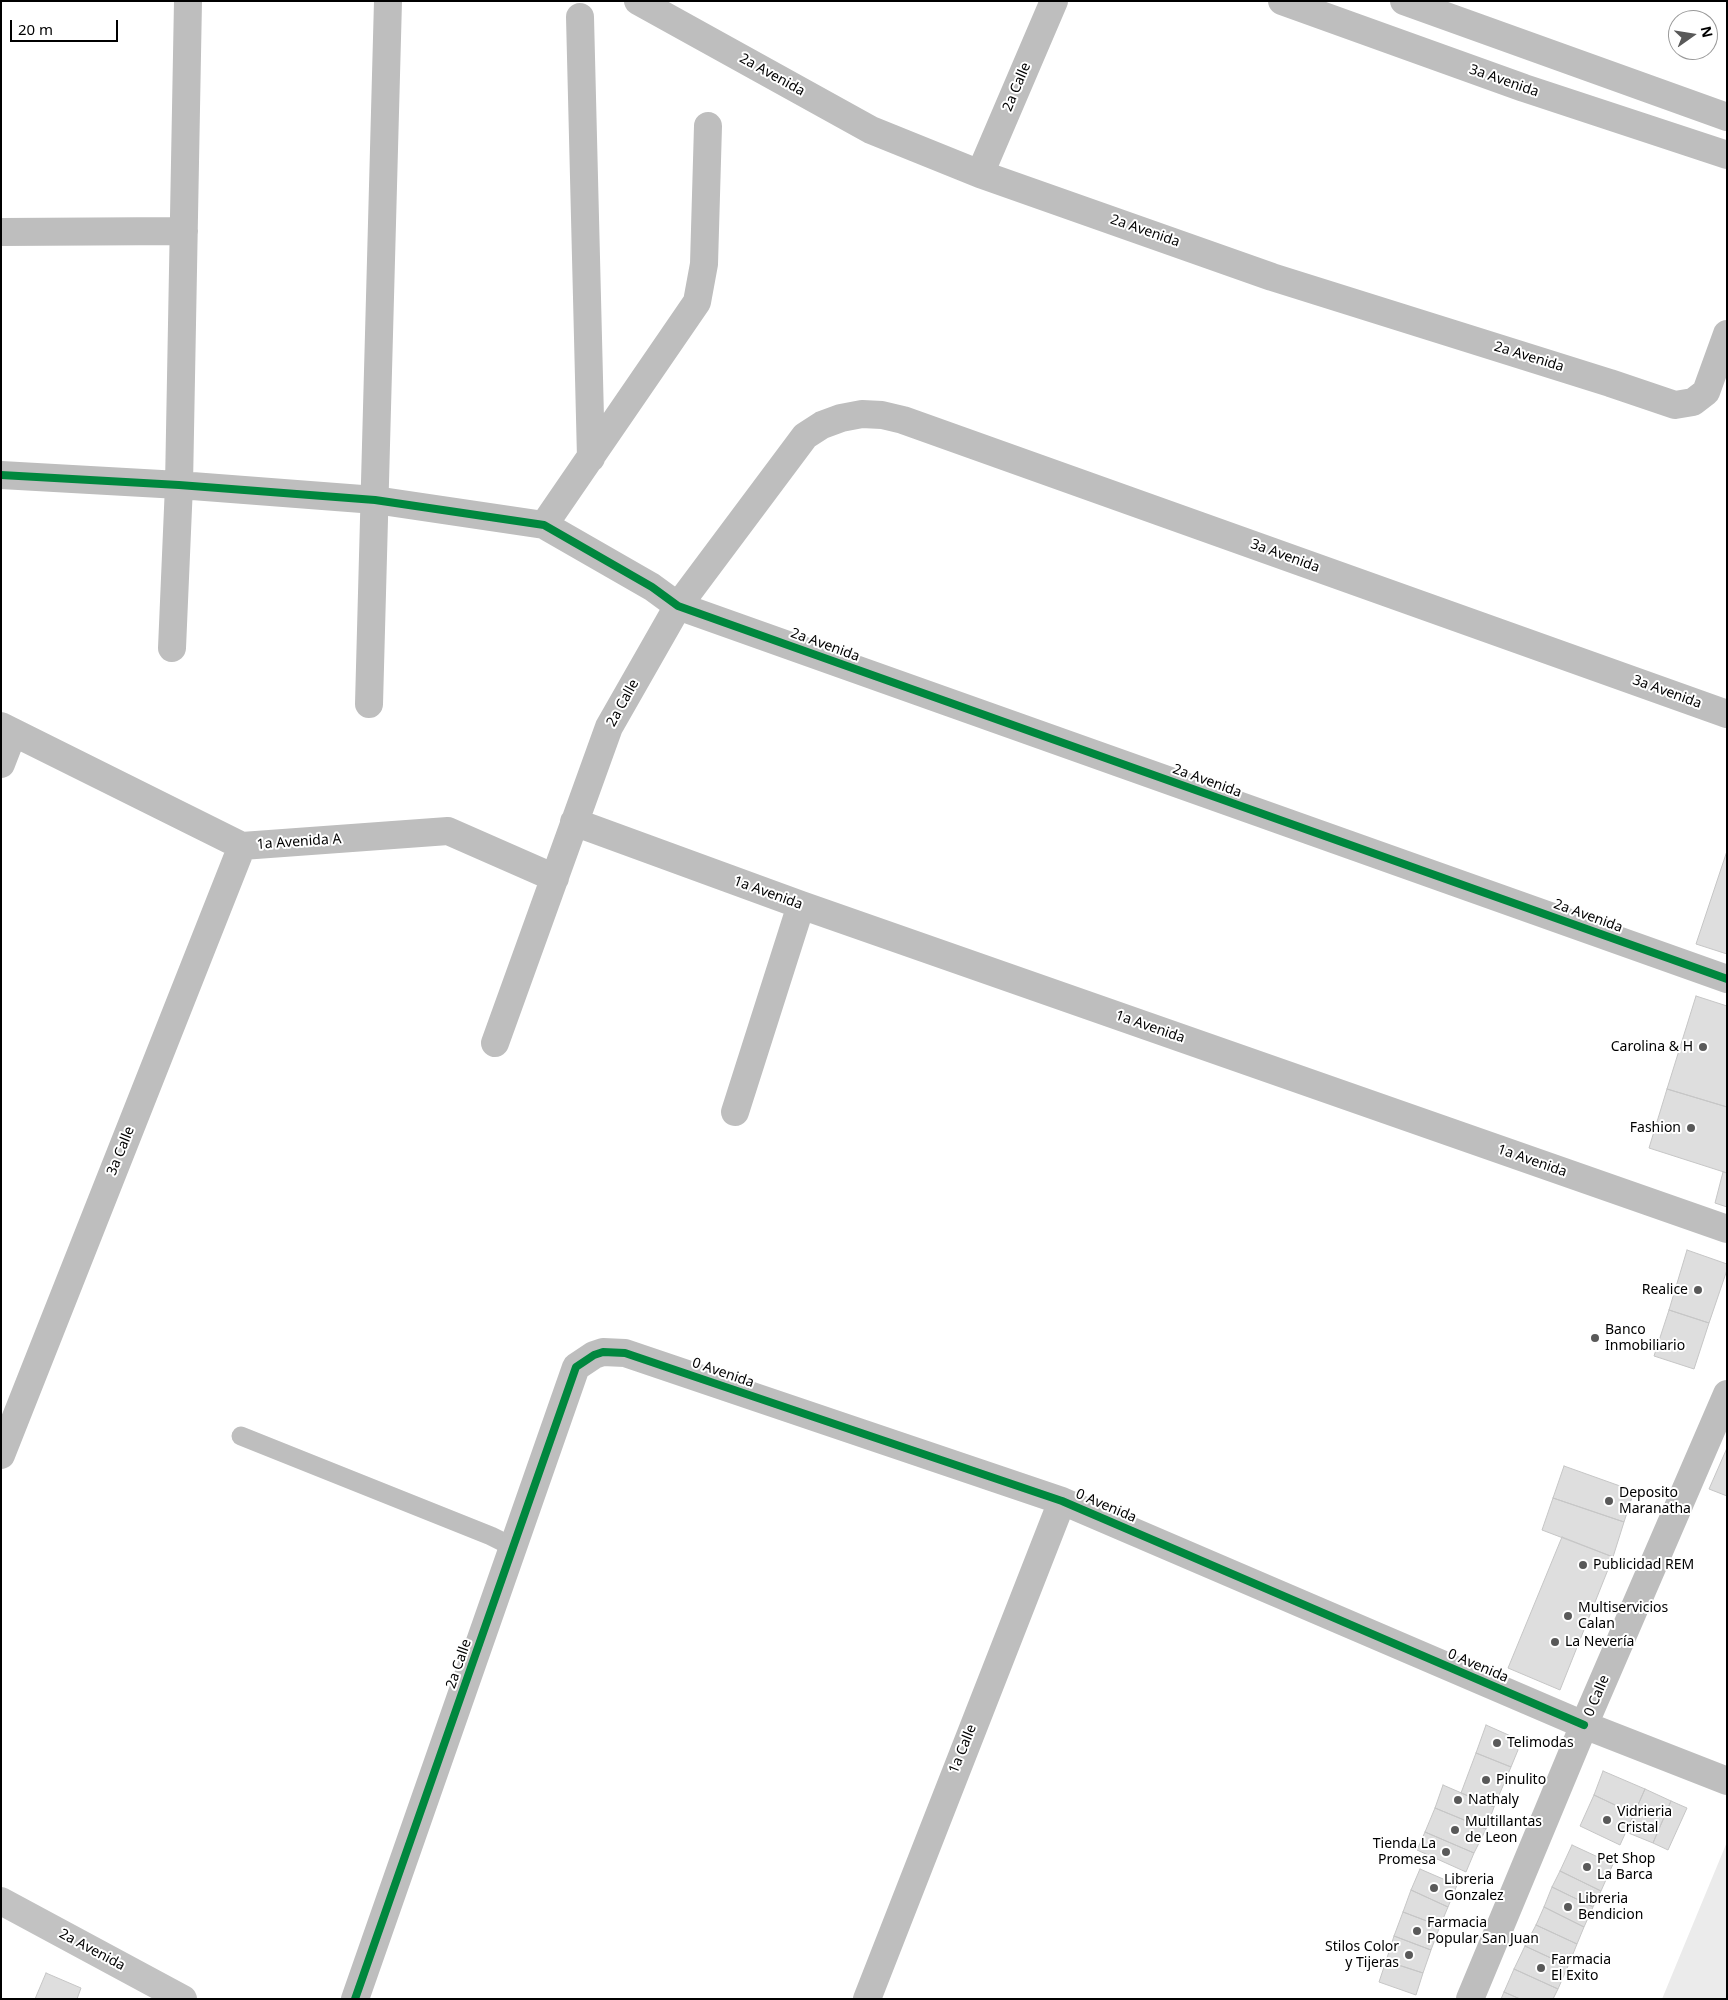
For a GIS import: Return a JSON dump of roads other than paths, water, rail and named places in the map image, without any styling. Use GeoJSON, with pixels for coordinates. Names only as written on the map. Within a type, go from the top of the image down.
{"type":"FeatureCollection","features":[{"type":"Feature","properties":{"kind":"main road","name":"2a Avenida"},"geometry":{"type":"LineString","coordinates":[[1,1901],[183,1999]]}},
{"type":"Feature","properties":{"kind":"street"},"geometry":{"type":"LineString","coordinates":[[172,648],[179,485],[188,1]]}},
{"type":"Feature","properties":{"kind":"street"},"geometry":{"type":"LineString","coordinates":[[369,704],[388,1]]}},
{"type":"Feature","properties":{"kind":"street","name":"2a Avenida"},"geometry":{"type":"LineString","coordinates":[[638,1],[871,130],[980,174],[1272,277],[1675,405],[1692,402],[1706,392],[1727,334]]}},
{"type":"Feature","properties":{"kind":"street","name":"2a Calle"},"geometry":{"type":"LineString","coordinates":[[980,174],[1054,1]]}},
{"type":"Feature","properties":{"kind":"street","name":"3a Avenida"},"geometry":{"type":"LineString","coordinates":[[1282,1],[1442,59],[1727,155]]}},
{"type":"Feature","properties":{"kind":"street"},"geometry":{"type":"LineString","coordinates":[[1404,1],[1727,117]]}},
{"type":"Feature","properties":{"kind":"street"},"geometry":{"type":"LineString","coordinates":[[580,17],[591,458]]}},
{"type":"Feature","properties":{"kind":"street"},"geometry":{"type":"LineString","coordinates":[[1442,59],[1457,20]]}},
{"type":"Feature","properties":{"kind":"street"},"geometry":{"type":"LineString","coordinates":[[1,475],[179,485],[375,500],[544,525],[697,302],[704,264],[708,126]]}},
{"type":"Feature","properties":{"kind":"street"},"geometry":{"type":"LineString","coordinates":[[1,232],[184,231]]}},
{"type":"Feature","properties":{"kind":"street","name":"3a Avenida"},"geometry":{"type":"LineString","coordinates":[[841,418],[862,414],[882,415],[903,420],[1727,714]]}},
{"type":"Feature","properties":{"kind":"street","name":"2a Calle"},"geometry":{"type":"LineString","coordinates":[[495,1044],[609,727],[678,606],[805,436],[822,425],[841,418]]}},
{"type":"Feature","properties":{"kind":"street","name":"2a Avenida"},"geometry":{"type":"LineString","coordinates":[[544,525],[561,537],[652,587],[678,606],[1727,979]]}},
{"type":"Feature","properties":{"kind":"street"},"geometry":{"type":"LineString","coordinates":[[1,764],[7,730]]}},
{"type":"Feature","properties":{"kind":"street","name":"1a Avenida A"},"geometry":{"type":"LineString","coordinates":[[7,730],[242,846],[448,831],[555,878]]}},
{"type":"Feature","properties":{"kind":"street","name":"1a Avenida"},"geometry":{"type":"LineString","coordinates":[[574,822],[801,905],[1727,1228]]}},
{"type":"Feature","properties":{"kind":"street","name":"3a Calle"},"geometry":{"type":"LineString","coordinates":[[1,1455],[242,846]]}},
{"type":"Feature","properties":{"kind":"street"},"geometry":{"type":"LineString","coordinates":[[735,1112],[801,905]]}},
{"type":"Feature","properties":{"kind":"street","name":"2a Calle"},"geometry":{"type":"LineString","coordinates":[[355,1999],[576,1367],[594,1355],[603,1352]]}},
{"type":"Feature","properties":{"kind":"street","name":"0 Avenida"},"geometry":{"type":"LineString","coordinates":[[603,1352],[625,1352],[1062,1501],[1584,1725],[1727,1781]]}},
{"type":"Feature","properties":{"kind":"street","name":"0 Calle"},"geometry":{"type":"LineString","coordinates":[[1470,1999],[1584,1725],[1727,1394]]}},
{"type":"Feature","properties":{"kind":"street","name":"1a Calle"},"geometry":{"type":"LineString","coordinates":[[866,1999],[1062,1501]]}},
{"type":"Feature","properties":{"kind":"lane"},"geometry":{"type":"LineString","coordinates":[[241,1436],[491,1536],[513,1547]]}},
{"type":"Feature","properties":{"kind":"place","name":"Carolina & H"},"geometry":{"type":"Point","coordinates":[1703,1047]}},
{"type":"Feature","properties":{"kind":"place","name":"Fashion"},"geometry":{"type":"Point","coordinates":[1691,1128]}},
{"type":"Feature","properties":{"kind":"place","name":"Realice"},"geometry":{"type":"Point","coordinates":[1698,1290]}},
{"type":"Feature","properties":{"kind":"place","name":"Banco Inmobiliario"},"geometry":{"type":"Point","coordinates":[1595,1338]}},
{"type":"Feature","properties":{"kind":"place","name":"Deposito Maranatha"},"geometry":{"type":"Point","coordinates":[1609,1501]}},
{"type":"Feature","properties":{"kind":"place","name":"Publicidad REM"},"geometry":{"type":"Point","coordinates":[1583,1565]}},
{"type":"Feature","properties":{"kind":"place","name":"Multiservicios Calan"},"geometry":{"type":"Point","coordinates":[1568,1616]}},
{"type":"Feature","properties":{"kind":"place","name":"La Nevería"},"geometry":{"type":"Point","coordinates":[1555,1642]}},
{"type":"Feature","properties":{"kind":"place","name":"Telimodas"},"geometry":{"type":"Point","coordinates":[1497,1743]}},
{"type":"Feature","properties":{"kind":"place","name":"Pinulito"},"geometry":{"type":"Point","coordinates":[1486,1780]}},
{"type":"Feature","properties":{"kind":"place","name":"Nathaly"},"geometry":{"type":"Point","coordinates":[1458,1800]}},
{"type":"Feature","properties":{"kind":"place","name":"Vidrieria Cristal"},"geometry":{"type":"Point","coordinates":[1607,1820]}},
{"type":"Feature","properties":{"kind":"place","name":"Multillantas de Leon"},"geometry":{"type":"Point","coordinates":[1455,1830]}},
{"type":"Feature","properties":{"kind":"place","name":"Tienda La Promesa"},"geometry":{"type":"Point","coordinates":[1446,1852]}},
{"type":"Feature","properties":{"kind":"place","name":"Pet Shop La Barca"},"geometry":{"type":"Point","coordinates":[1587,1867]}},
{"type":"Feature","properties":{"kind":"place","name":"Libreria Gonzalez"},"geometry":{"type":"Point","coordinates":[1434,1888]}},
{"type":"Feature","properties":{"kind":"place","name":"Libreria Bendicion"},"geometry":{"type":"Point","coordinates":[1568,1907]}},
{"type":"Feature","properties":{"kind":"place","name":"Farmacia Popular San Juan"},"geometry":{"type":"Point","coordinates":[1417,1931]}},
{"type":"Feature","properties":{"kind":"place","name":"Stilos Color y Tijeras"},"geometry":{"type":"Point","coordinates":[1409,1955]}},
{"type":"Feature","properties":{"kind":"place","name":"Farmacia El Exito"},"geometry":{"type":"Point","coordinates":[1541,1968]}}]}
